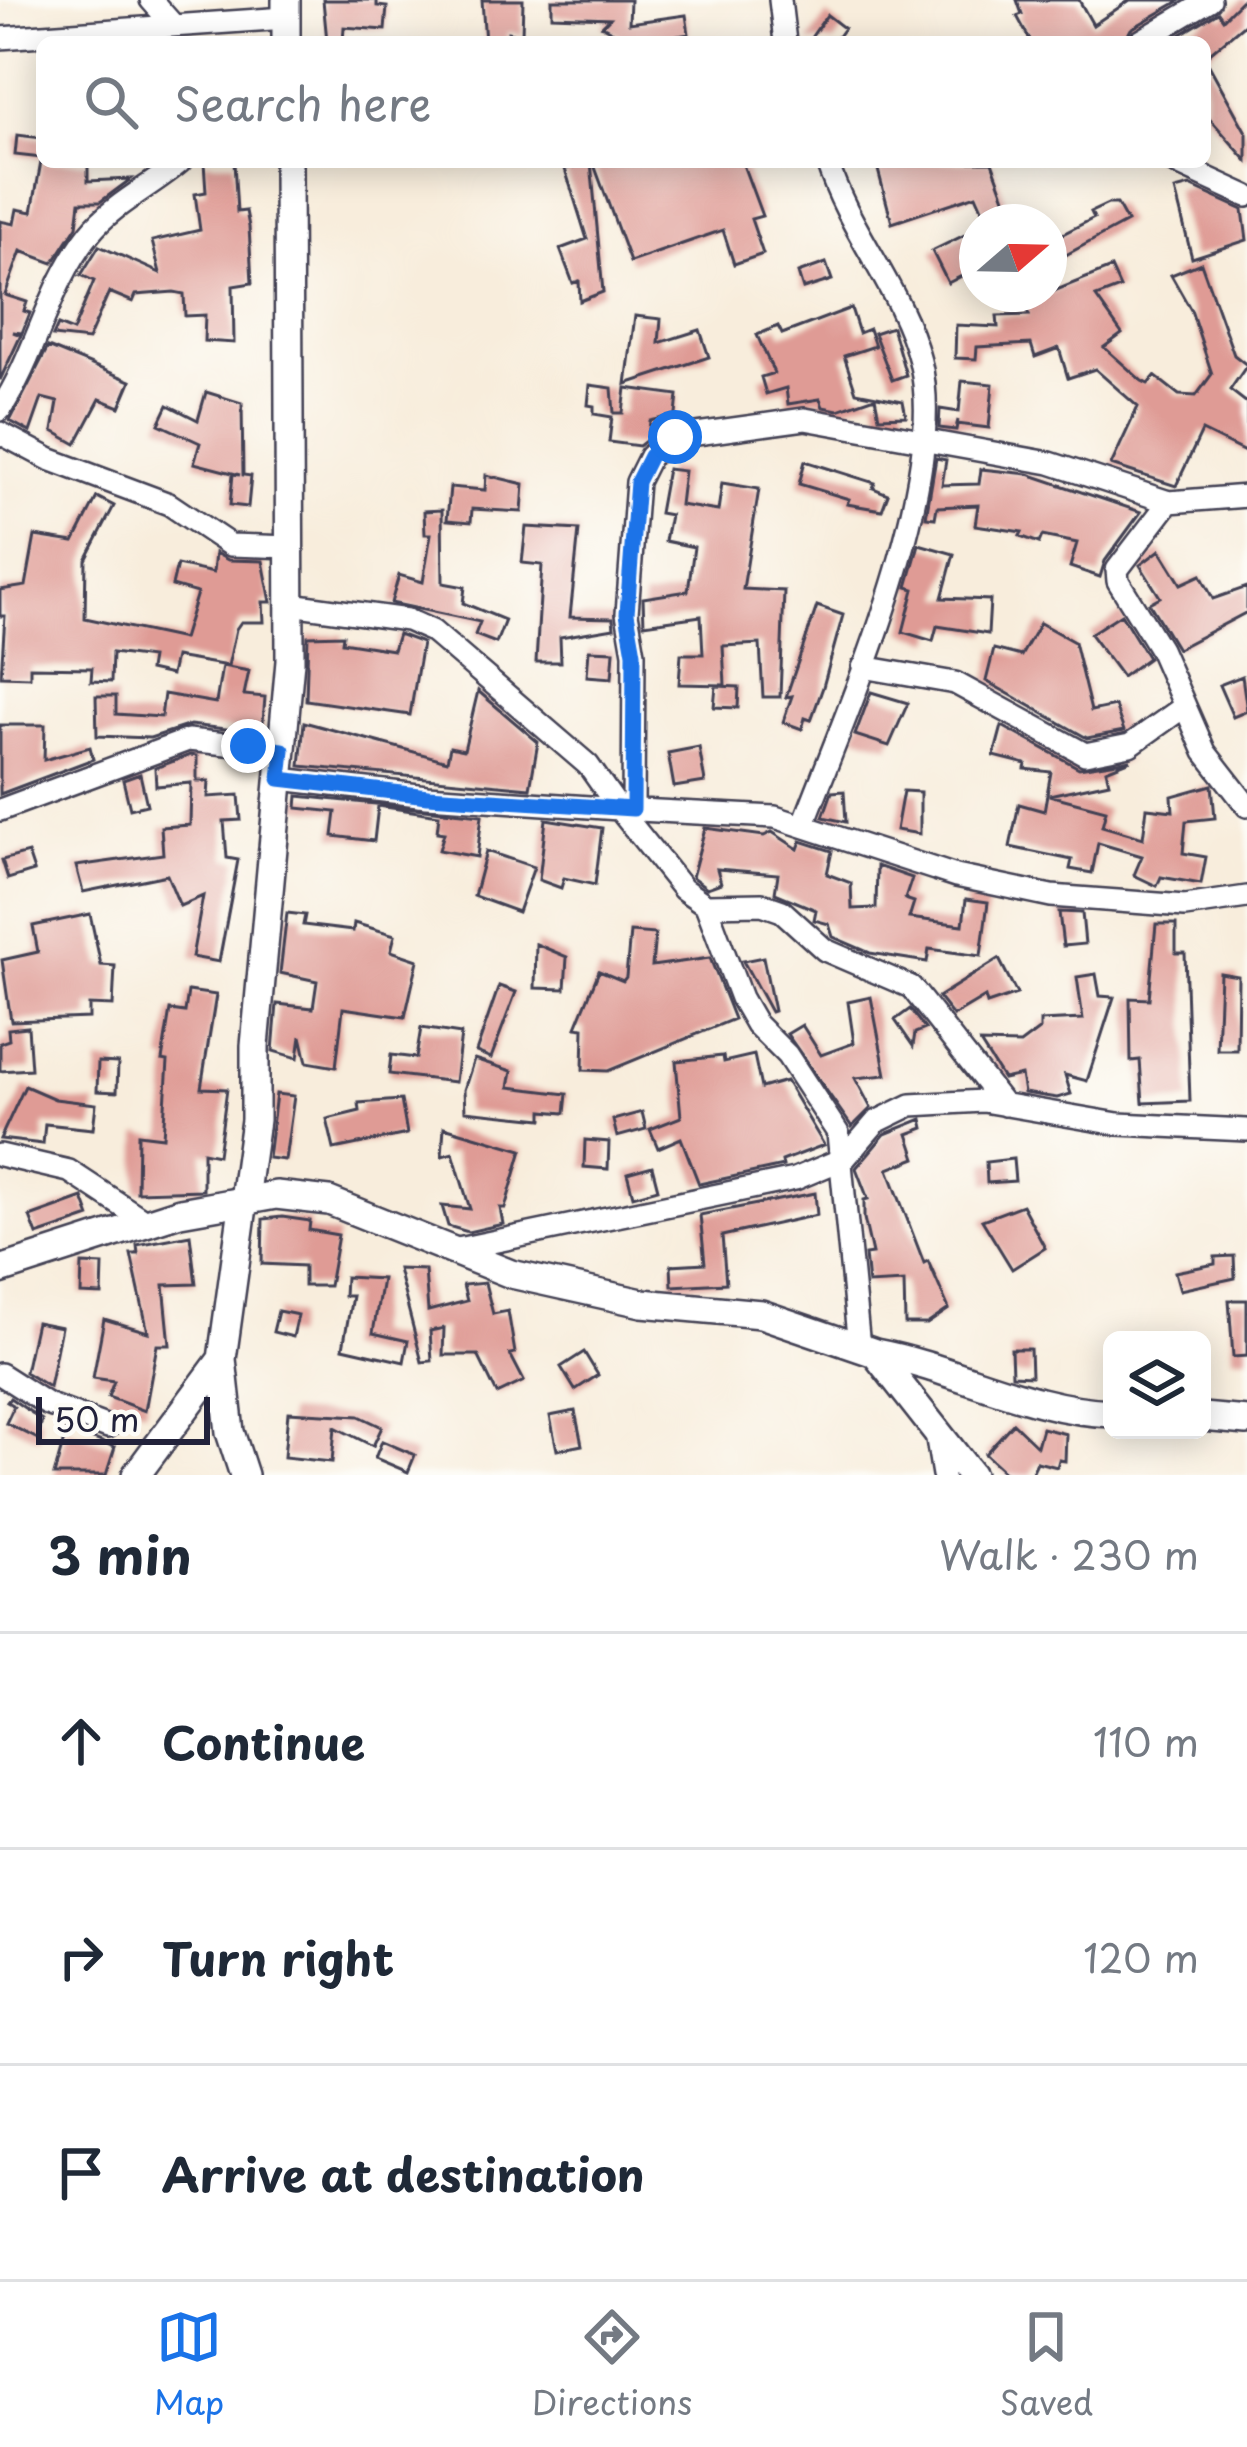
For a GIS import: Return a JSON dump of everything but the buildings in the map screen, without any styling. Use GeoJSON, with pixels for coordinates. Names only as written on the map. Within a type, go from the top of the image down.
{"type":"FeatureCollection","features":[{"type":"Feature","properties":{"kind":"street"},"geometry":{"type":"LineString","coordinates":[[151,0],[174,26]]}},
{"type":"Feature","properties":{"kind":"street"},"geometry":{"type":"LineString","coordinates":[[780,0],[784,36]]}},
{"type":"Feature","properties":{"kind":"street"},"geometry":{"type":"LineString","coordinates":[[1149,36],[1210,0]]}},
{"type":"Feature","properties":{"kind":"street"},"geometry":{"type":"LineString","coordinates":[[0,38],[286,20]]}},
{"type":"Feature","properties":{"kind":"street"},"geometry":{"type":"LineString","coordinates":[[0,410],[16,386],[60,276],[94,228],[171,168]]}},
{"type":"Feature","properties":{"kind":"street"},"geometry":{"type":"LineString","coordinates":[[244,1475],[230,1432],[222,1359],[255,1120],[255,1046],[283,750],[291,604],[288,168]]}},
{"type":"Feature","properties":{"kind":"street"},"geometry":{"type":"LineString","coordinates":[[803,826],[863,667],[904,532],[923,443],[923,382],[912,339],[859,238],[830,168]]}},
{"type":"Feature","properties":{"kind":"street"},"geometry":{"type":"LineString","coordinates":[[1186,168],[1247,196]]}},
{"type":"Feature","properties":{"kind":"street"},"geometry":{"type":"LineString","coordinates":[[626,809],[634,653],[627,613],[637,482],[650,456],[675,437],[771,420],[805,419],[1067,467],[1169,502],[1247,496]]}},
{"type":"Feature","properties":{"kind":"street"},"geometry":{"type":"LineString","coordinates":[[0,433],[49,459],[169,504],[230,544],[291,548]]}},
{"type":"Feature","properties":{"kind":"street"},"geometry":{"type":"LineString","coordinates":[[1169,502],[1117,575],[1160,649],[1205,752],[1247,806]]}},
{"type":"Feature","properties":{"kind":"street"},"geometry":{"type":"LineString","coordinates":[[291,604],[406,620],[432,631],[588,765],[626,809],[668,871],[706,905],[741,998],[756,1024],[788,1054],[838,1133],[867,1350],[971,1475]]}},
{"type":"Feature","properties":{"kind":"street"},"geometry":{"type":"LineString","coordinates":[[863,667],[955,683],[1085,754],[1130,745],[1185,706]]}},
{"type":"Feature","properties":{"kind":"street"},"geometry":{"type":"LineString","coordinates":[[0,810],[188,740],[283,750]]}},
{"type":"Feature","properties":{"kind":"street"},"geometry":{"type":"LineString","coordinates":[[280,779],[428,796],[752,812],[956,876],[1051,896],[1184,906],[1247,897]]}},
{"type":"Feature","properties":{"kind":"street"},"geometry":{"type":"LineString","coordinates":[[706,905],[762,904],[782,911],[825,950],[910,987],[1004,1105]]}},
{"type":"Feature","properties":{"kind":"street"},"geometry":{"type":"LineString","coordinates":[[453,1250],[796,1179],[844,1158],[876,1122],[911,1105],[1004,1105],[1118,1124],[1247,1130]]}},
{"type":"Feature","properties":{"kind":"street"},"geometry":{"type":"LineString","coordinates":[[0,1155],[69,1171],[145,1221]]}},
{"type":"Feature","properties":{"kind":"street"},"geometry":{"type":"LineString","coordinates":[[0,1270],[145,1221],[244,1200],[276,1195],[329,1201],[511,1274],[677,1308],[760,1314],[867,1350],[926,1362],[1006,1396],[1103,1412]]}},
{"type":"Feature","properties":{"kind":"street"},"geometry":{"type":"LineString","coordinates":[[136,1475],[222,1359]]}},
{"type":"Feature","properties":{"kind":"street"},"geometry":{"type":"LineString","coordinates":[[0,1374],[47,1404],[108,1427]]}},
{"type":"Feature","properties":{"kind":"street"},"geometry":{"type":"LineString","coordinates":[[1211,1418],[1247,1421]]}},
{"type":"Feature","properties":{"kind":"street"},"geometry":{"type":"LineString","coordinates":[[938,1439],[944,1475]]}},
{"type":"Feature","properties":{"kind":"route"},"geometry":{"type":"LineString","coordinates":[[248,746],[283,750],[280,779],[428,796],[633,809],[634,653],[627,613],[637,482],[650,456],[675,437]]}}]}
